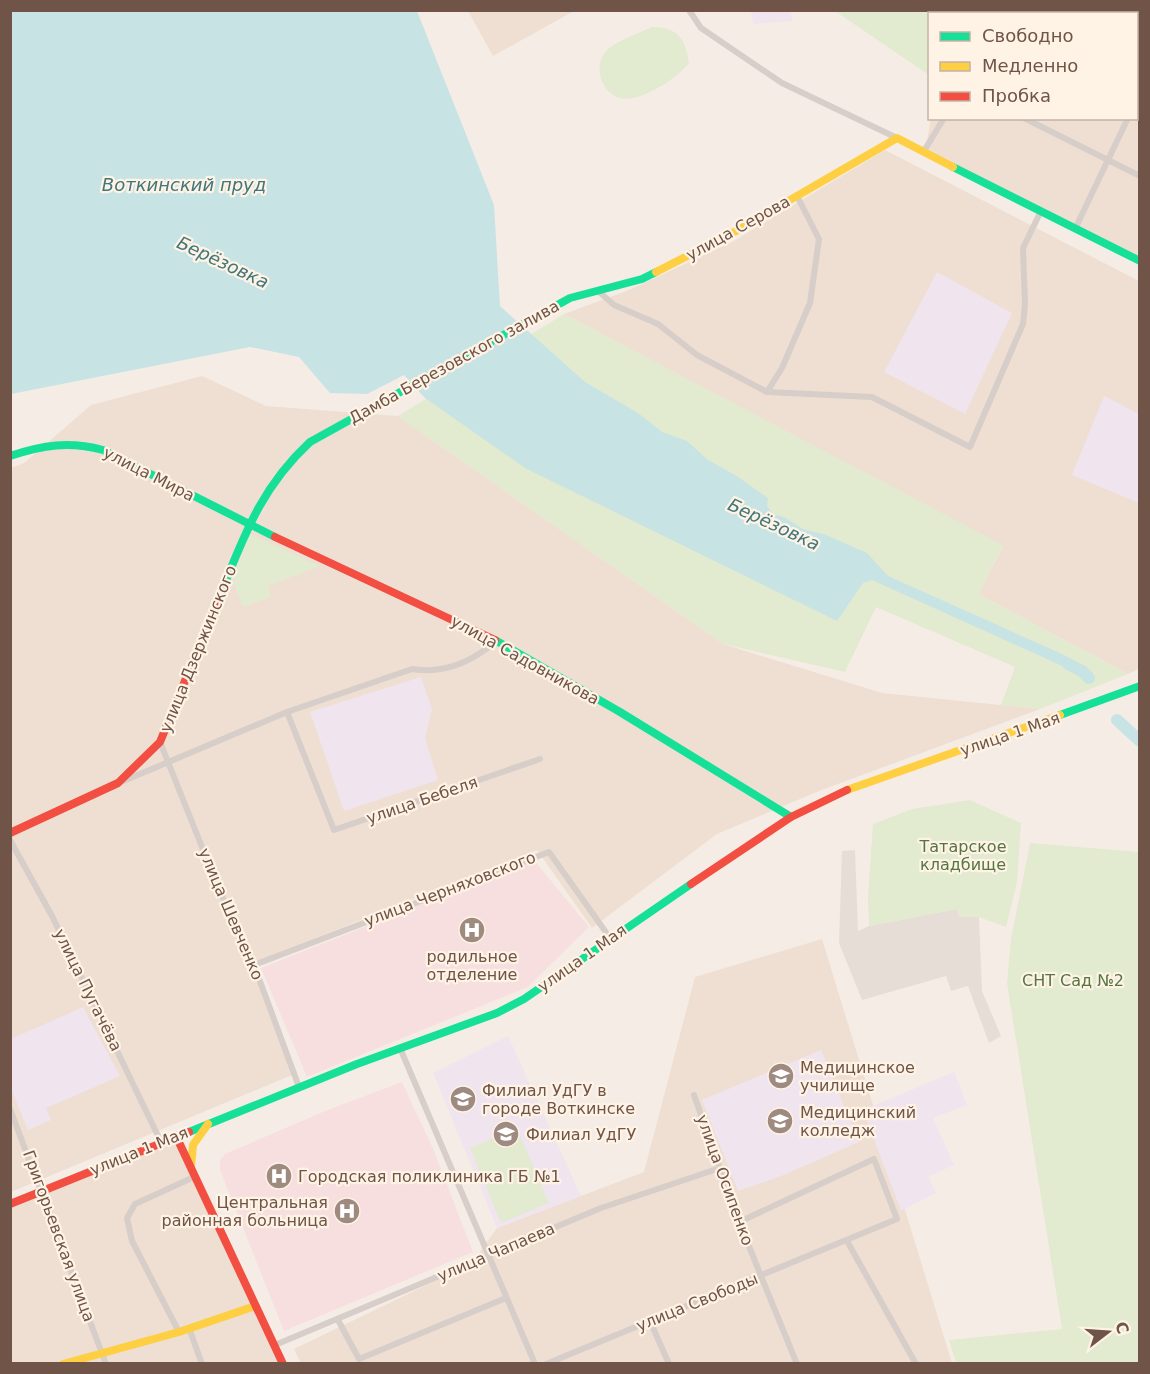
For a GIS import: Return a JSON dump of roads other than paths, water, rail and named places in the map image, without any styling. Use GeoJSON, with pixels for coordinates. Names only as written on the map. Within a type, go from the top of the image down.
{"type":"FeatureCollection","features":[{"type":"Feature","properties":{"kind":"main road"},"geometry":{"type":"LineString","coordinates":[[897,138],[1040,213],[1140,261]]}},
{"type":"Feature","properties":{"kind":"main road","name":"улица Серова"},"geometry":{"type":"LineString","coordinates":[[570,298],[642,279],[740,230],[897,138]]}},
{"type":"Feature","properties":{"kind":"main road","name":"Дамба Березовского залива"},"geometry":{"type":"LineString","coordinates":[[248,525],[285,465],[310,442],[570,298]]}},
{"type":"Feature","properties":{"kind":"main road","name":"улица Мира"},"geometry":{"type":"LineString","coordinates":[[10,456],[48,443],[76,442],[103,450],[248,525]]}},
{"type":"Feature","properties":{"kind":"main road","name":"улица Садовникова"},"geometry":{"type":"LineString","coordinates":[[248,525],[496,641],[620,712],[719,775],[791,817]]}},
{"type":"Feature","properties":{"kind":"main road","name":"улица Дзержинского"},"geometry":{"type":"LineString","coordinates":[[10,833],[118,783],[160,742],[248,525]]}},
{"type":"Feature","properties":{"kind":"main road","name":"улица 1 Мая"},"geometry":{"type":"LineString","coordinates":[[10,1204],[299,1087],[497,1013],[524,999],[610,938],[791,817],[843,792],[1140,687]]}},
{"type":"Feature","properties":{"kind":"main road"},"geometry":{"type":"LineString","coordinates":[[193,1174],[193,1145],[210,1123]]}},
{"type":"Feature","properties":{"kind":"main road"},"geometry":{"type":"LineString","coordinates":[[176,1136],[283,1364]]}},
{"type":"Feature","properties":{"kind":"main road"},"geometry":{"type":"LineString","coordinates":[[63,1364],[189,1329],[255,1306]]}},
{"type":"Feature","properties":{"kind":"street"},"geometry":{"type":"LineString","coordinates":[[689,10],[701,28],[782,83],[897,138]]}},
{"type":"Feature","properties":{"kind":"street"},"geometry":{"type":"LineString","coordinates":[[924,151],[943,120]]}},
{"type":"Feature","properties":{"kind":"street"},"geometry":{"type":"LineString","coordinates":[[1028,120],[1140,176]]}},
{"type":"Feature","properties":{"kind":"street"},"geometry":{"type":"LineString","coordinates":[[1075,229],[1127,120]]}},
{"type":"Feature","properties":{"kind":"street"},"geometry":{"type":"LineString","coordinates":[[767,392],[782,368],[810,303],[819,239],[797,196]]}},
{"type":"Feature","properties":{"kind":"street"},"geometry":{"type":"LineString","coordinates":[[598,291],[614,305],[658,324],[697,355],[767,392],[872,397],[970,447],[1023,324],[1025,304],[1023,248],[1040,213]]}},
{"type":"Feature","properties":{"kind":"street"},"geometry":{"type":"LineString","coordinates":[[118,783],[287,712],[412,669],[431,672],[478,657],[496,641]]}},
{"type":"Feature","properties":{"kind":"street","name":"улица Бебеля"},"geometry":{"type":"LineString","coordinates":[[287,712],[334,830],[540,759]]}},
{"type":"Feature","properties":{"kind":"street","name":"улица Шевченко"},"geometry":{"type":"LineString","coordinates":[[160,742],[220,892],[254,965],[299,1087]]}},
{"type":"Feature","properties":{"kind":"street","name":"улица Пугачёва"},"geometry":{"type":"LineString","coordinates":[[10,840],[52,915],[161,1142]]}},
{"type":"Feature","properties":{"kind":"street","name":"улица Черняховского"},"geometry":{"type":"LineString","coordinates":[[254,965],[549,852],[610,938]]}},
{"type":"Feature","properties":{"kind":"street"},"geometry":{"type":"LineString","coordinates":[[400,1048],[535,1364]]}},
{"type":"Feature","properties":{"kind":"street","name":"улица Осипенко"},"geometry":{"type":"LineString","coordinates":[[694,1095],[739,1222],[797,1364]]}},
{"type":"Feature","properties":{"kind":"street","name":"Григорьевская улица"},"geometry":{"type":"LineString","coordinates":[[10,1109],[106,1364]]}},
{"type":"Feature","properties":{"kind":"street","name":"улица Свободы"},"geometry":{"type":"LineString","coordinates":[[546,1364],[897,1219],[874,1159],[739,1222]]}},
{"type":"Feature","properties":{"kind":"street","name":"улица Чапаева"},"geometry":{"type":"LineString","coordinates":[[275,1345],[601,1208],[720,1168]]}},
{"type":"Feature","properties":{"kind":"street"},"geometry":{"type":"LineString","coordinates":[[179,1332],[132,1240],[127,1218],[135,1204],[193,1174]]}},
{"type":"Feature","properties":{"kind":"street"},"geometry":{"type":"LineString","coordinates":[[847,1241],[916,1364]]}},
{"type":"Feature","properties":{"kind":"street"},"geometry":{"type":"LineString","coordinates":[[338,1320],[359,1359],[506,1298]]}},
{"type":"Feature","properties":{"kind":"street"},"geometry":{"type":"LineString","coordinates":[[650,1321],[669,1364]]}},
{"type":"Feature","properties":{"kind":"street"},"geometry":{"type":"LineString","coordinates":[[189,1329],[202,1364]]}},
{"type":"Feature","properties":{"kind":"water","name":"Воткинский пруд"},"geometry":{"type":"Polygon","coordinates":[[[11,11],[417,11],[494,205],[500,306],[585,382],[638,413],[662,432],[687,441],[708,460],[768,498],[767,506],[773,514],[784,517],[803,529],[826,535],[867,553],[888,576],[1084,666],[1078,673],[872,580],[863,583],[837,621],[525,468],[425,398],[404,375],[367,394],[330,393],[299,357],[250,347],[11,394],[11,11]]]}},
{"type":"Feature","properties":{"kind":"waterway","name":"Берёзовка"},"geometry":{"type":"LineString","coordinates":[[1068,664],[1082,671],[1089,678]]}},
{"type":"Feature","properties":{"kind":"waterway","name":"Берёзовка"},"geometry":{"type":"LineString","coordinates":[[1117,720],[1140,741]]}},
{"type":"Feature","properties":{"kind":"place","name":"родильное отделение"},"geometry":{"type":"Point","coordinates":[472,930]}},
{"type":"Feature","properties":{"kind":"place","name":"Медицинское училище"},"geometry":{"type":"Point","coordinates":[781,1076]}},
{"type":"Feature","properties":{"kind":"place","name":"Филиал УдГУ в городе Воткинске"},"geometry":{"type":"Point","coordinates":[463,1099]}},
{"type":"Feature","properties":{"kind":"place","name":"Медицинский колледж"},"geometry":{"type":"Point","coordinates":[780,1121]}},
{"type":"Feature","properties":{"kind":"place","name":"Филиал УдГУ"},"geometry":{"type":"Point","coordinates":[506,1134]}},
{"type":"Feature","properties":{"kind":"place","name":"Городская поликлиника ГБ №1"},"geometry":{"type":"Point","coordinates":[279,1176]}},
{"type":"Feature","properties":{"kind":"place","name":"Центральная районная больница"},"geometry":{"type":"Point","coordinates":[347,1211]}},
{"type":"Feature","properties":{"kind":"park label","name":"Татарское кладбище"},"geometry":{"type":"Point","coordinates":[963,855]}},
{"type":"Feature","properties":{"kind":"park label","name":"СНТ Сад №2"},"geometry":{"type":"Point","coordinates":[1073,980]}}]}
